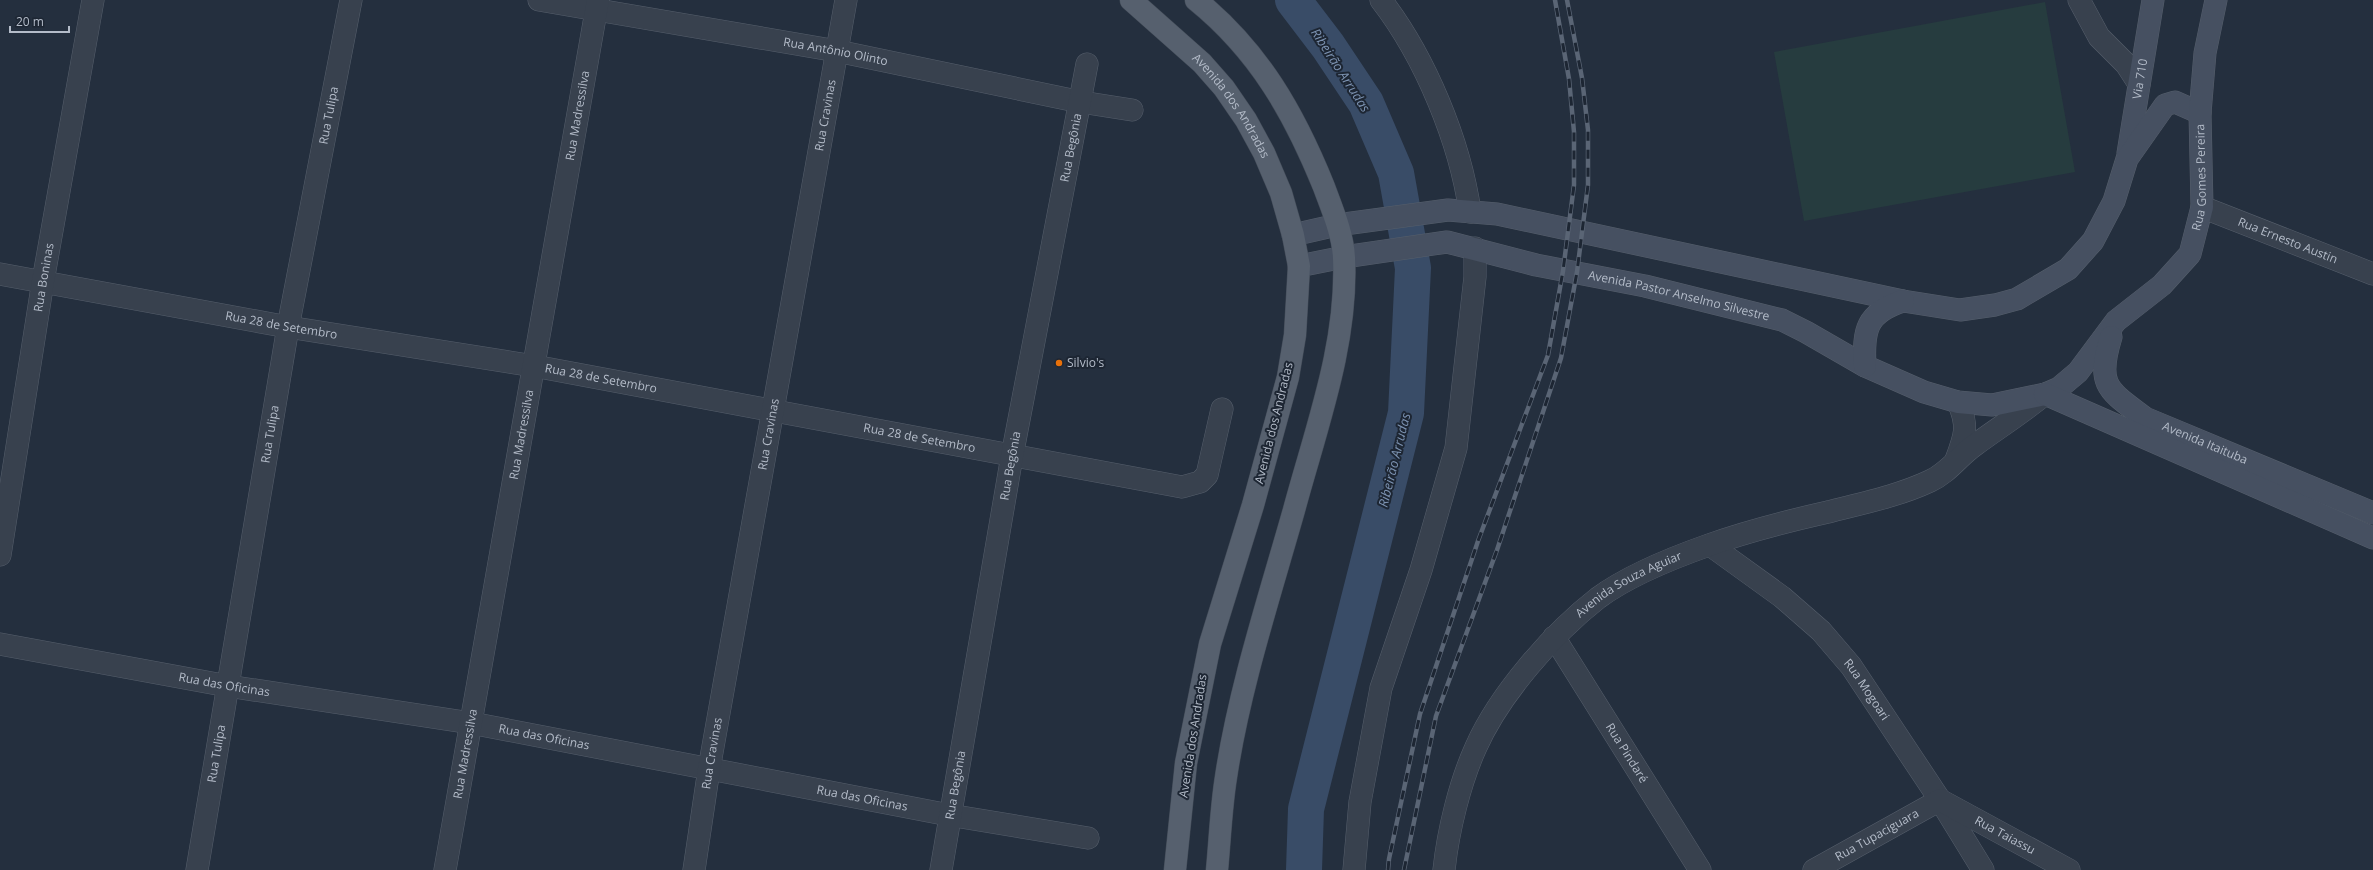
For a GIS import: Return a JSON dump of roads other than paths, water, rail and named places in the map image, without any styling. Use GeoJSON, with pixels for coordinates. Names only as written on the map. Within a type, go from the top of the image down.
{"type":"FeatureCollection","features":[{"type":"Feature","properties":{"kind":"main road","name":"Avenida dos Andradas"},"geometry":{"type":"LineString","coordinates":[[1131,0],[1202,62],[1224,88],[1246,120],[1264,153],[1281,193],[1293,235],[1299,266],[1294,335],[1288,377],[1253,505],[1210,644],[1186,763],[1175,870]]}},
{"type":"Feature","properties":{"kind":"main road"},"geometry":{"type":"LineString","coordinates":[[1196,0],[1237,38],[1284,101],[1316,168],[1348,224],[1353,256],[1343,304],[1334,363],[1240,708],[1226,776],[1217,870]]}},
{"type":"Feature","properties":{"kind":"main road","name":"Via 710"},"geometry":{"type":"LineString","coordinates":[[2127,158],[2153,0]]}},
{"type":"Feature","properties":{"kind":"main road","name":"Rua Gomes Pereira"},"geometry":{"type":"LineString","coordinates":[[2045,394],[2059,388],[2078,372],[2094,353],[2116,321],[2162,285],[2190,254],[2202,207],[2200,112],[2205,53],[2216,0]]}},
{"type":"Feature","properties":{"kind":"main road"},"geometry":{"type":"LineString","coordinates":[[1293,235],[1348,224],[1448,210],[1498,214],[1904,301],[1960,310],[1995,305],[2017,299],[2040,288],[2068,269],[2093,241],[2114,201],[2127,158],[2165,105],[2175,102],[2200,112]]}},
{"type":"Feature","properties":{"kind":"main road","name":"Avenida Pastor Anselmo Silvestre"},"geometry":{"type":"LineString","coordinates":[[1299,266],[1353,256],[1447,242],[1536,265],[1645,286],[1763,315],[1806,332],[1865,366],[1924,392],[1958,402],[1992,405],[2045,394]]}},
{"type":"Feature","properties":{"kind":"main road"},"geometry":{"type":"LineString","coordinates":[[1865,366],[1864,339],[1868,325],[1876,315],[1887,306],[1904,301]]}},
{"type":"Feature","properties":{"kind":"main road","name":"Avenida Itaituba"},"geometry":{"type":"LineString","coordinates":[[2116,321],[2103,363],[2106,382],[2118,398],[2146,418],[2373,513]]}},
{"type":"Feature","properties":{"kind":"main road","name":"Avenida Itaituba"},"geometry":{"type":"LineString","coordinates":[[2045,394],[2373,538]]}},
{"type":"Feature","properties":{"kind":"street","name":"Rua Boninas"},"geometry":{"type":"LineString","coordinates":[[0,555],[43,281],[93,0]]}},
{"type":"Feature","properties":{"kind":"street","name":"Rua Tulipa"},"geometry":{"type":"LineString","coordinates":[[197,870],[288,327],[351,0]]}},
{"type":"Feature","properties":{"kind":"street","name":"Rua Antônio Olinto"},"geometry":{"type":"LineString","coordinates":[[539,0],[596,6],[836,51],[1081,102],[1132,110]]}},
{"type":"Feature","properties":{"kind":"street","name":"Rua Cravinas"},"geometry":{"type":"LineString","coordinates":[[694,870],[710,769],[846,0]]}},
{"type":"Feature","properties":{"kind":"street"},"geometry":{"type":"LineString","coordinates":[[1381,0],[1415,55],[1445,115],[1459,161],[1470,212]]}},
{"type":"Feature","properties":{"kind":"street"},"geometry":{"type":"LineString","coordinates":[[2079,0],[2098,37],[2126,64],[2139,84]]}},
{"type":"Feature","properties":{"kind":"street","name":"Rua Madressilva"},"geometry":{"type":"LineString","coordinates":[[445,870],[596,6]]}},
{"type":"Feature","properties":{"kind":"street"},"geometry":{"type":"LineString","coordinates":[[2112,51],[2127,55],[2136,50],[2147,33]]}},
{"type":"Feature","properties":{"kind":"street","name":"Rua Begônia"},"geometry":{"type":"LineString","coordinates":[[941,870],[949,815],[1012,456],[1081,102],[1087,64]]}},
{"type":"Feature","properties":{"kind":"street","name":"Rua Ernesto Austin"},"geometry":{"type":"LineString","coordinates":[[2202,207],[2373,274]]}},
{"type":"Feature","properties":{"kind":"street"},"geometry":{"type":"LineString","coordinates":[[1354,870],[1360,802],[1381,688],[1422,570],[1456,448],[1475,277],[1475,248]]}},
{"type":"Feature","properties":{"kind":"street","name":"Rua 28 de Setembro"},"geometry":{"type":"LineString","coordinates":[[0,274],[288,327],[534,366],[1182,487],[1200,482],[1207,475],[1222,409]]}},
{"type":"Feature","properties":{"kind":"street","name":"Avenida Souza Aguiar"},"geometry":{"type":"LineString","coordinates":[[1444,870],[1453,815],[1476,747],[1507,695],[1554,637],[1599,598],[1652,567],[1710,545],[1796,519],[1889,497],[1932,480],[1946,472],[1974,445],[2016,418],[2045,394]]}},
{"type":"Feature","properties":{"kind":"street","name":"Avenida Souza Aguiar"},"geometry":{"type":"LineString","coordinates":[[1956,461],[1965,435],[1965,418],[1958,402]]}},
{"type":"Feature","properties":{"kind":"street","name":"Rua Mogoari"},"geometry":{"type":"LineString","coordinates":[[1710,545],[1782,597],[1821,631],[1851,666],[1940,800],[1983,870]]}},
{"type":"Feature","properties":{"kind":"street","name":"Rua Pindaré"},"geometry":{"type":"LineString","coordinates":[[1554,637],[1700,870]]}},
{"type":"Feature","properties":{"kind":"street","name":"Rua das Oficinas"},"geometry":{"type":"LineString","coordinates":[[0,644],[228,686],[471,723],[949,815],[1088,838]]}},
{"type":"Feature","properties":{"kind":"street","name":"Rua Tupaciguara"},"geometry":{"type":"LineString","coordinates":[[1814,870],[1940,800]]}},
{"type":"Feature","properties":{"kind":"street","name":"Rua Taiassu"},"geometry":{"type":"LineString","coordinates":[[1940,800],[2069,870]]}},
{"type":"Feature","properties":{"kind":"waterway","name":"Ribeirão Arrudas"},"geometry":{"type":"LineString","coordinates":[[1293,0],[1328,46],[1366,103],[1396,173],[1413,268],[1406,413],[1306,809],[1304,870]]}},
{"type":"Feature","properties":{"kind":"railway"},"geometry":{"type":"LineString","coordinates":[[1388,870],[1389,859],[1420,714],[1478,541],[1548,355],[1563,271],[1574,185],[1574,132],[1569,79],[1555,0]]}},
{"type":"Feature","properties":{"kind":"railway"},"geometry":{"type":"LineString","coordinates":[[1404,870],[1436,716],[1497,550],[1561,358],[1577,272],[1588,185],[1588,130],[1582,78],[1567,0]]}},
{"type":"Feature","properties":{"kind":"place","name":"Silvio's"},"geometry":{"type":"Point","coordinates":[1059,363]}}]}
